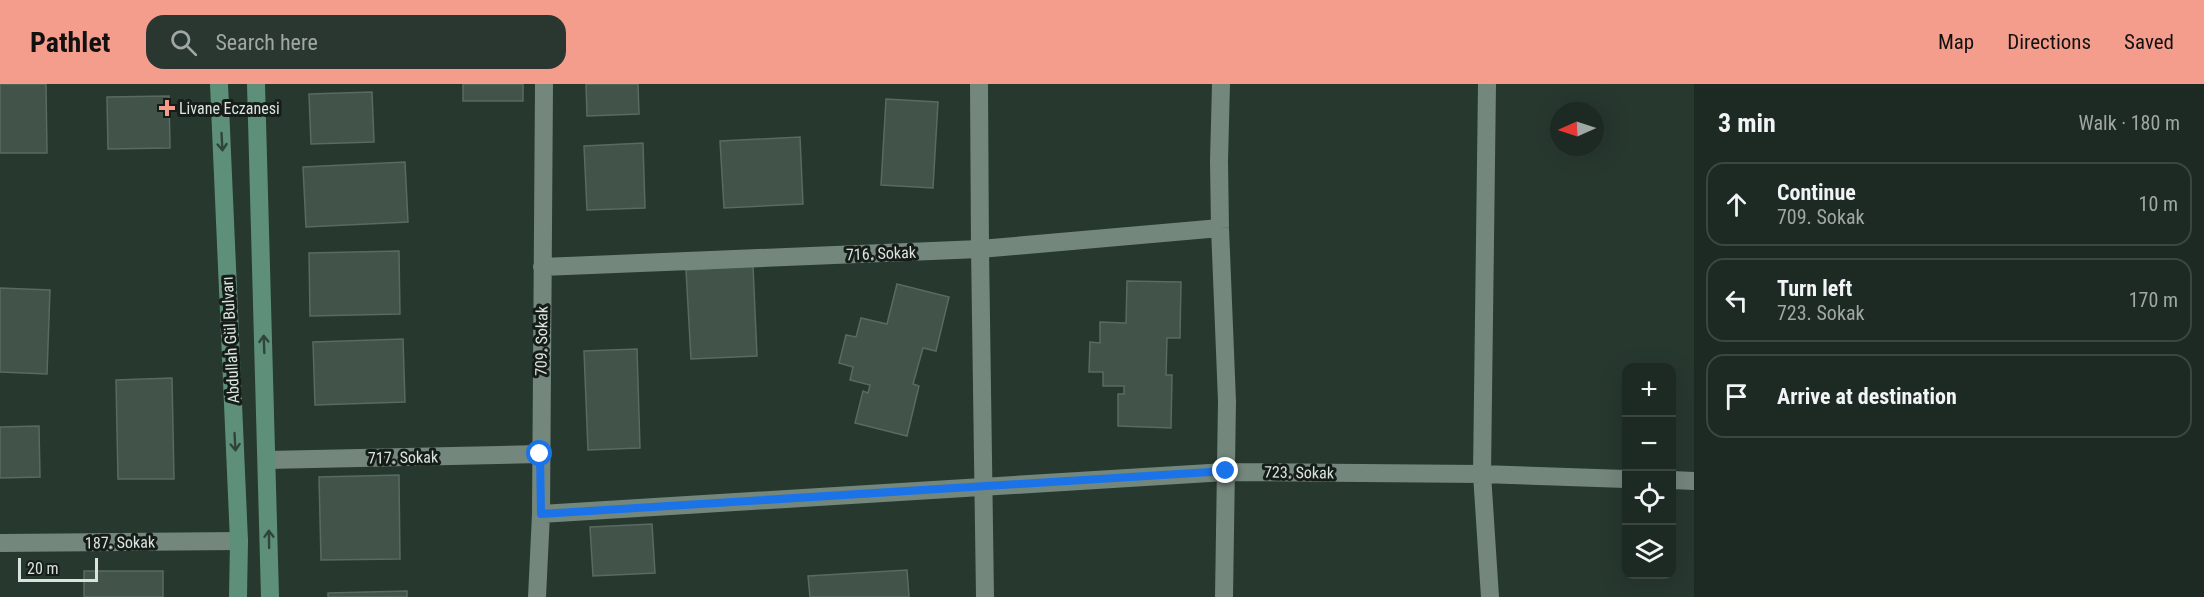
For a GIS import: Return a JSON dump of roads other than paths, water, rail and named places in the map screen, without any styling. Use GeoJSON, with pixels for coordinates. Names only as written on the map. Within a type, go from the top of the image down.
{"type":"FeatureCollection","features":[{"type":"Feature","properties":{"kind":"main road","name":"Abdullah Gül Bulvarı"},"geometry":{"type":"LineString","coordinates":[[219,84],[239,541],[238,597]]}},
{"type":"Feature","properties":{"kind":"main road","name":"Abdullah Gül Bulvarı"},"geometry":{"type":"LineString","coordinates":[[256,84],[270,597]]}},
{"type":"Feature","properties":{"kind":"street","name":"709. Sokak"},"geometry":{"type":"LineString","coordinates":[[537,597],[541,514],[544,84]]}},
{"type":"Feature","properties":{"kind":"street"},"geometry":{"type":"LineString","coordinates":[[980,84],[980,249],[986,597]]}},
{"type":"Feature","properties":{"kind":"street"},"geometry":{"type":"LineString","coordinates":[[1221,84],[1220,228],[1227,401],[1224,597]]}},
{"type":"Feature","properties":{"kind":"street"},"geometry":{"type":"LineString","coordinates":[[1487,84],[1482,474],[1490,597]]}},
{"type":"Feature","properties":{"kind":"street","name":"716. Sokak"},"geometry":{"type":"LineString","coordinates":[[542,267],[980,249],[1220,228]]}},
{"type":"Feature","properties":{"kind":"street","name":"717. Sokak"},"geometry":{"type":"LineString","coordinates":[[267,460],[540,454]]}},
{"type":"Feature","properties":{"kind":"street","name":"723. Sokak"},"geometry":{"type":"LineString","coordinates":[[541,514],[1226,471],[1482,474],[1622,479]]}},
{"type":"Feature","properties":{"kind":"street"},"geometry":{"type":"LineString","coordinates":[[1676,480],[1694,481]]}},
{"type":"Feature","properties":{"kind":"street","name":"187. Sokak"},"geometry":{"type":"LineString","coordinates":[[0,543],[239,541]]}},
{"type":"Feature","properties":{"kind":"place","name":"Livane Eczanesi"},"geometry":{"type":"Point","coordinates":[167,108]}}]}
